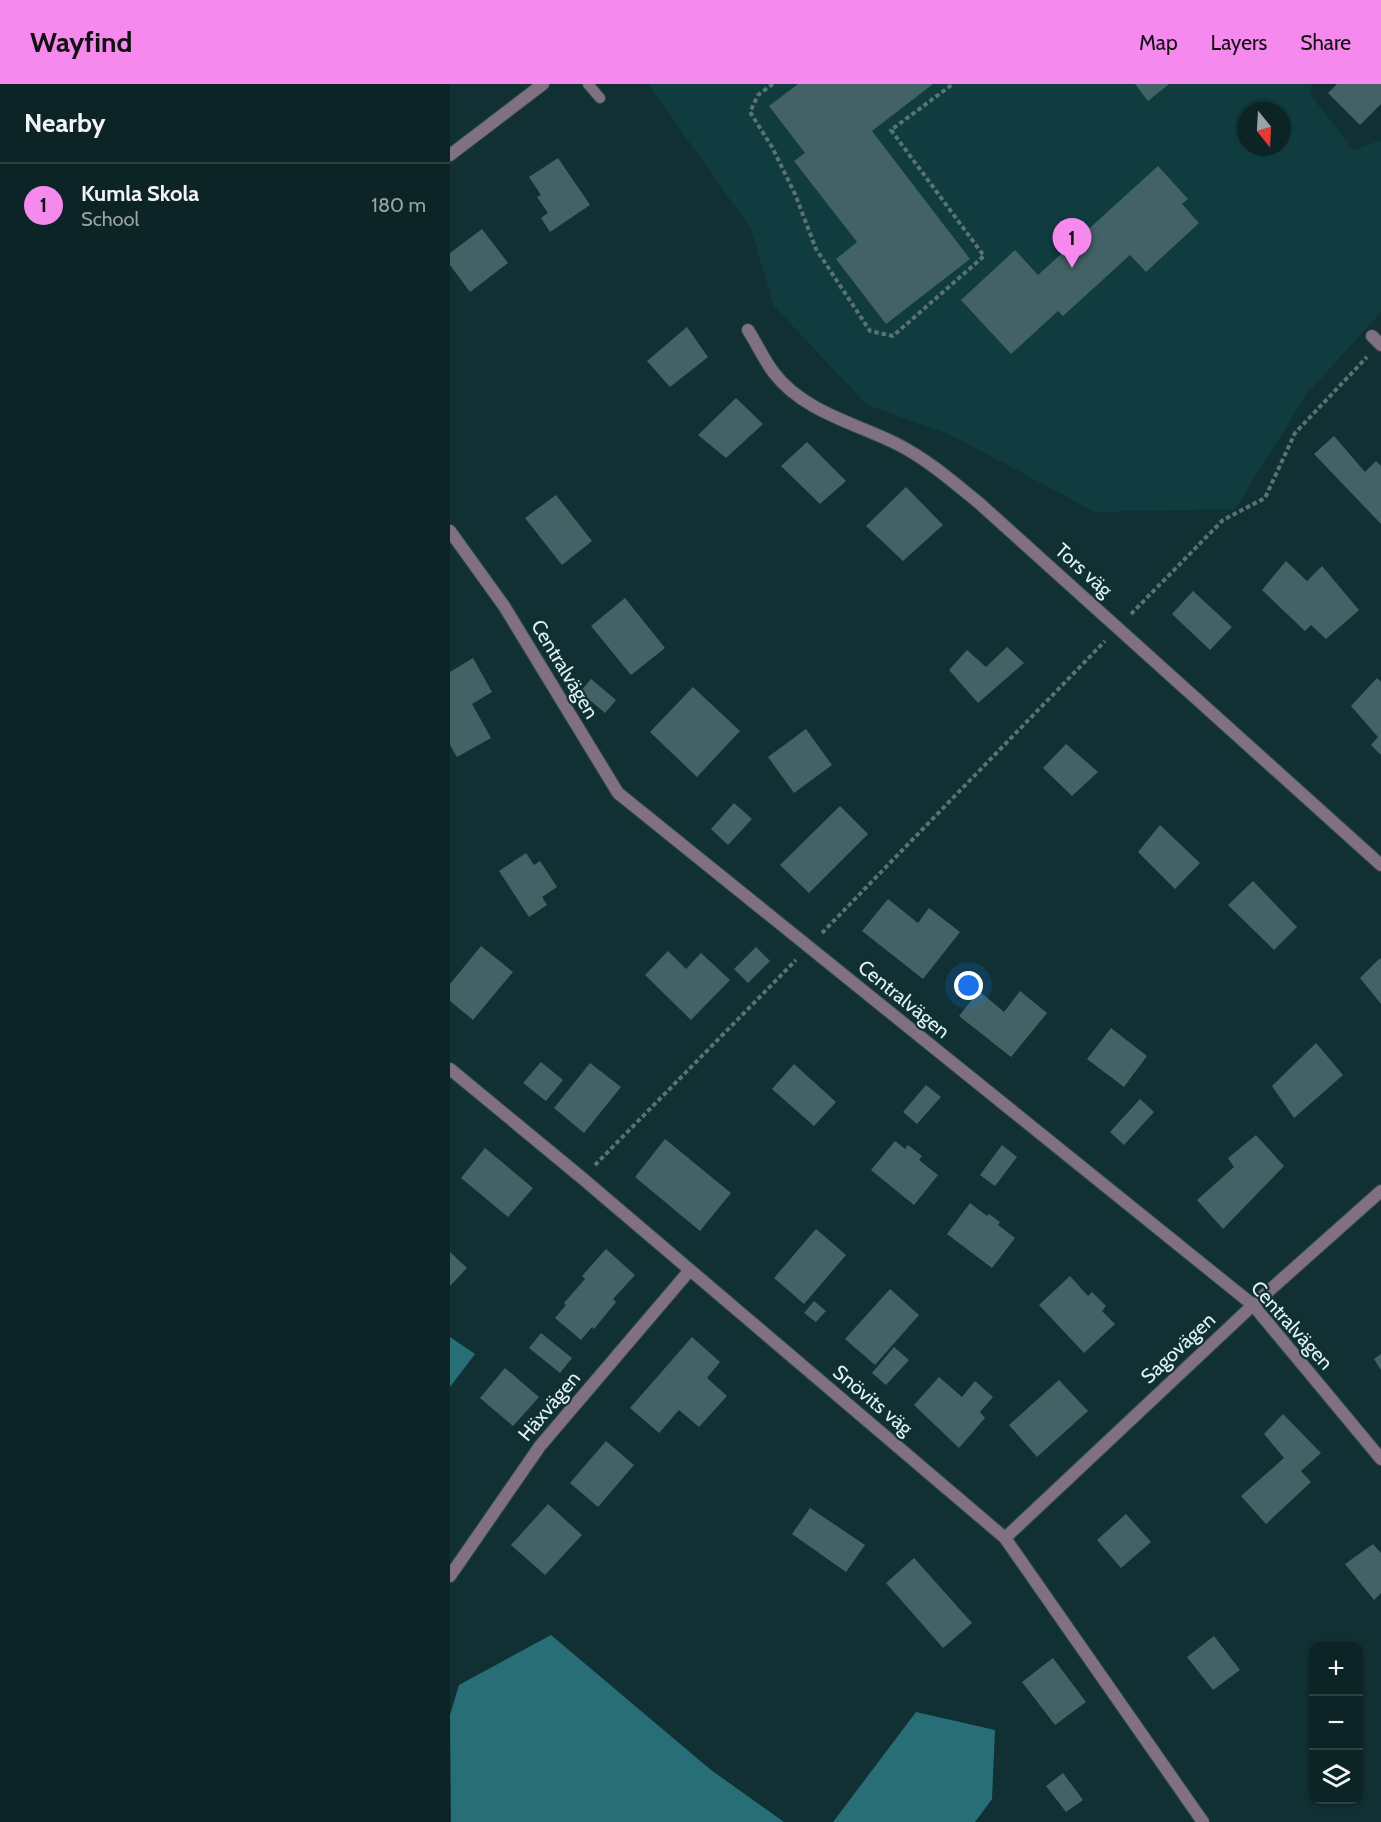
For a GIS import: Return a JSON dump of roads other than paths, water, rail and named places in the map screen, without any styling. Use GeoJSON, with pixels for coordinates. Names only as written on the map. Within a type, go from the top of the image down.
{"type":"FeatureCollection","features":[{"type":"Feature","properties":{"kind":"street"},"geometry":{"type":"LineString","coordinates":[[451,153],[543,84]]}},
{"type":"Feature","properties":{"kind":"street","name":"Tors väg"},"geometry":{"type":"LineString","coordinates":[[748,330],[774,374],[802,399],[837,420],[897,444],[943,473],[980,503],[1381,865]]}},
{"type":"Feature","properties":{"kind":"street","name":"Centralvägen"},"geometry":{"type":"LineString","coordinates":[[450,531],[504,606],[618,793],[1253,1305],[1381,1459]]}},
{"type":"Feature","properties":{"kind":"street","name":"Snövits väg"},"geometry":{"type":"LineString","coordinates":[[450,1069],[582,1178],[1005,1538],[1203,1822]]}},
{"type":"Feature","properties":{"kind":"street","name":"Sagovägen"},"geometry":{"type":"LineString","coordinates":[[1005,1538],[1253,1305],[1381,1191]]}},
{"type":"Feature","properties":{"kind":"street","name":"Häxvägen"},"geometry":{"type":"LineString","coordinates":[[450,1576],[540,1446],[690,1270]]}},
{"type":"Feature","properties":{"kind":"lane"},"geometry":{"type":"LineString","coordinates":[[588,84],[600,98]]}},
{"type":"Feature","properties":{"kind":"place","name":"Kumla Skola"},"geometry":{"type":"Point","coordinates":[1072,268]}}]}
